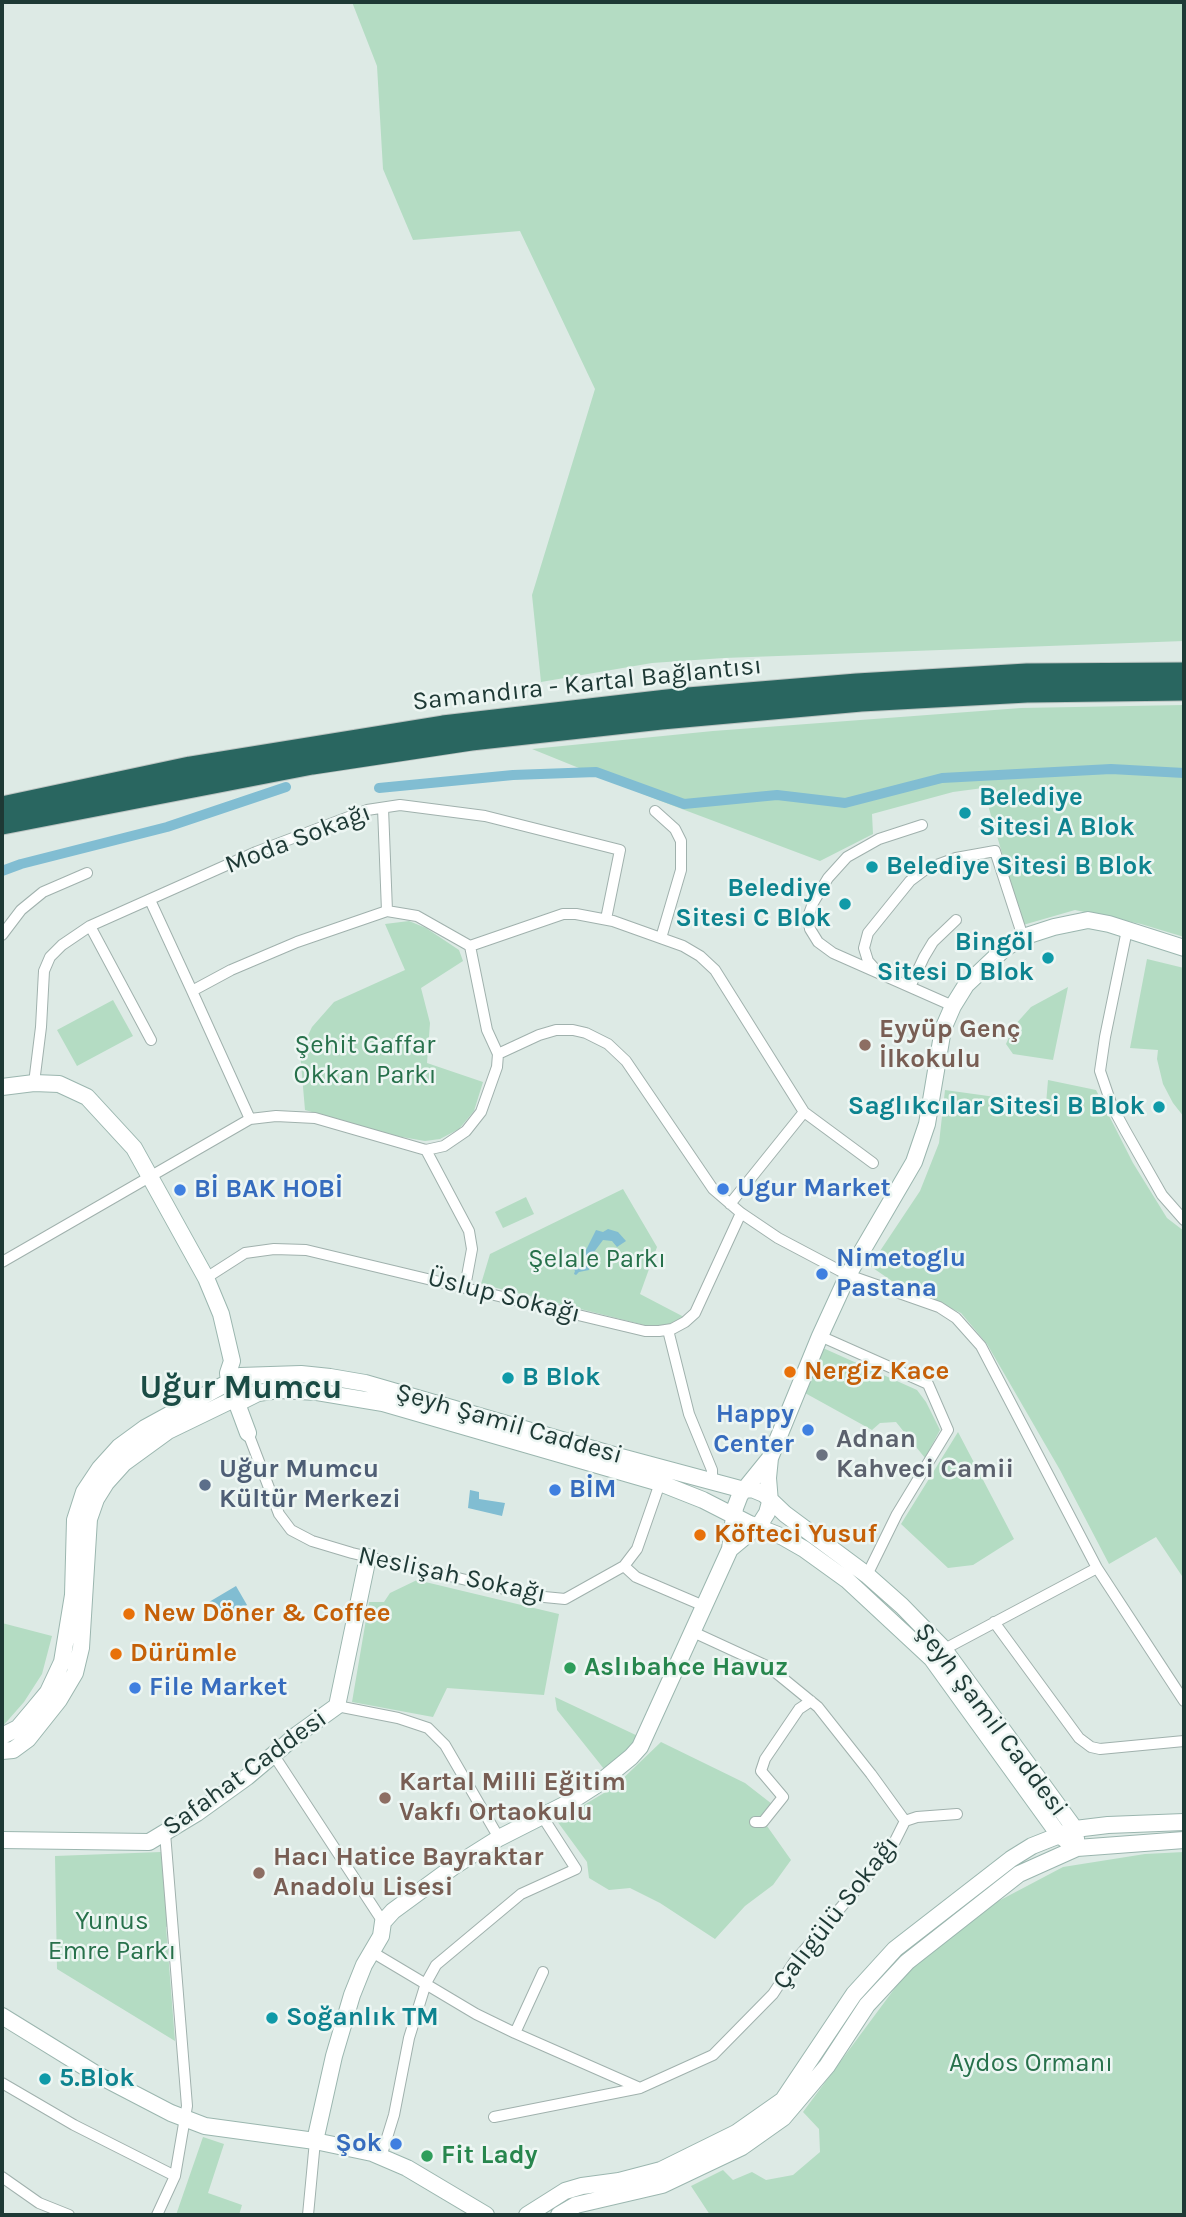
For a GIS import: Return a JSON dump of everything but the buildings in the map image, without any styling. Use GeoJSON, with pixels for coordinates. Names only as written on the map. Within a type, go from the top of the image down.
{"type":"FeatureCollection","features":[{"type":"Feature","properties":{"kind":"highway","name":"Samandıra - Kartal Bağlantısı"},"geometry":{"type":"LineString","coordinates":[[2,807],[190,767],[429,728],[676,699],[857,684],[1027,674],[1184,673]]}},
{"type":"Feature","properties":{"kind":"highway","name":"Samandıra - Kartal Bağlantısı"},"geometry":{"type":"LineString","coordinates":[[2,824],[313,764],[471,740],[861,701],[1027,692],[1184,690]]}},
{"type":"Feature","properties":{"kind":"street","name":"Moda Sokağı"},"geometry":{"type":"LineString","coordinates":[[34,1083],[44,971],[50,957],[62,945],[90,926],[256,852],[367,810],[400,805],[485,816],[620,850],[606,919]]}},
{"type":"Feature","properties":{"kind":"street"},"geometry":{"type":"LineString","coordinates":[[383,808],[387,911]]}},
{"type":"Feature","properties":{"kind":"street"},"geometry":{"type":"LineString","coordinates":[[655,811],[675,829],[681,841],[681,870],[661,939]]}},
{"type":"Feature","properties":{"kind":"street"},"geometry":{"type":"LineString","coordinates":[[922,825],[879,839],[846,858],[828,878],[813,902],[808,917],[810,929],[818,942],[833,953],[953,1006]]}},
{"type":"Feature","properties":{"kind":"street"},"geometry":{"type":"LineString","coordinates":[[878,972],[869,961],[864,948],[868,933],[910,881],[926,869],[956,858],[995,851],[1023,937]]}},
{"type":"Feature","properties":{"kind":"street"},"geometry":{"type":"LineString","coordinates":[[2,935],[21,910],[43,892],[87,873]]}},
{"type":"Feature","properties":{"kind":"street"},"geometry":{"type":"LineString","coordinates":[[150,900],[250,1119]]}},
{"type":"Feature","properties":{"kind":"street"},"geometry":{"type":"LineString","coordinates":[[192,990],[297,942],[387,911],[417,916],[470,946],[563,914],[606,919],[683,947],[700,956],[715,970],[804,1112],[873,1163]]}},
{"type":"Feature","properties":{"kind":"street"},"geometry":{"type":"LineString","coordinates":[[910,987],[933,942],[956,920]]}},
{"type":"Feature","properties":{"kind":"street"},"geometry":{"type":"LineString","coordinates":[[730,1549],[764,1518],[771,1502],[768,1478],[770,1458],[820,1336],[848,1275],[914,1163],[927,1124],[943,1029],[966,985],[1004,949],[1023,937],[1054,926],[1088,920],[1184,948]]}},
{"type":"Feature","properties":{"kind":"street"},"geometry":{"type":"LineString","coordinates":[[90,926],[151,1040]]}},
{"type":"Feature","properties":{"kind":"street"},"geometry":{"type":"LineString","coordinates":[[1127,930],[1100,1071],[1112,1106],[1125,1130],[1162,1195],[1184,1220]]}},
{"type":"Feature","properties":{"kind":"street"},"geometry":{"type":"LineString","coordinates":[[2,1262],[250,1119],[275,1116],[315,1118],[426,1150],[444,1146],[466,1130],[481,1112],[491,1089],[498,1054],[487,1030],[470,946]]}},
{"type":"Feature","properties":{"kind":"street"},"geometry":{"type":"LineString","coordinates":[[498,1054],[556,1030],[586,1033],[608,1044],[626,1061],[713,1189],[741,1213],[781,1240],[848,1275],[939,1307],[956,1318],[981,1346],[1097,1568],[1184,1701]]}},
{"type":"Feature","properties":{"kind":"street"},"geometry":{"type":"LineString","coordinates":[[2,1087],[34,1083],[59,1084],[87,1097],[134,1148],[206,1278],[221,1314],[232,1361],[228,1373],[229,1382],[241,1399],[248,1433]]}},
{"type":"Feature","properties":{"kind":"street"},"geometry":{"type":"LineString","coordinates":[[730,1204],[804,1112]]}},
{"type":"Feature","properties":{"kind":"street"},"geometry":{"type":"LineString","coordinates":[[426,1150],[469,1231],[472,1249],[465,1287]]}},
{"type":"Feature","properties":{"kind":"street"},"geometry":{"type":"LineString","coordinates":[[712,1481],[712,1470],[689,1414],[668,1330],[685,1322],[695,1313],[741,1213]]}},
{"type":"Feature","properties":{"kind":"street","name":"Üslup Sokağı"},"geometry":{"type":"LineString","coordinates":[[206,1278],[245,1253],[274,1249],[306,1250],[645,1331],[668,1330]]}},
{"type":"Feature","properties":{"kind":"street"},"geometry":{"type":"LineString","coordinates":[[820,1336],[929,1384],[948,1430],[897,1514],[867,1575]]}},
{"type":"Feature","properties":{"kind":"street"},"geometry":{"type":"LineString","coordinates":[[232,1361],[249,1376],[253,1388],[241,1399]]}},
{"type":"Feature","properties":{"kind":"street","name":"Şeyh Şamil Caddesi"},"geometry":{"type":"LineString","coordinates":[[2,1736],[18,1728],[48,1692],[62,1662],[74,1595],[75,1520],[83,1492],[119,1447],[145,1428],[240,1376],[301,1374],[330,1377],[365,1383],[744,1490],[757,1491],[867,1575],[902,1606],[1075,1829],[1077,1848]]}},
{"type":"Feature","properties":{"kind":"street","name":"Şeyh Şamil Caddesi"},"geometry":{"type":"LineString","coordinates":[[2,1751],[13,1750],[28,1739],[59,1700],[75,1672],[81,1648],[89,1519],[96,1499],[106,1483],[124,1463],[168,1431],[241,1399],[279,1390],[317,1392],[383,1403],[660,1483],[735,1515],[804,1549],[937,1654],[1059,1835],[1077,1848]]}},
{"type":"Feature","properties":{"kind":"street","name":"Neslişah Sokağı"},"geometry":{"type":"LineString","coordinates":[[248,1433],[279,1514],[291,1530],[312,1541],[534,1596],[565,1599],[624,1566]]}},
{"type":"Feature","properties":{"kind":"street"},"geometry":{"type":"LineString","coordinates":[[383,1922],[421,1889],[499,1838],[570,1802],[604,1779],[640,1746],[730,1549],[737,1502],[770,1458]]}},
{"type":"Feature","properties":{"kind":"street"},"geometry":{"type":"LineString","coordinates":[[660,1483],[637,1549],[624,1566],[636,1577],[704,1606]]}},
{"type":"Feature","properties":{"kind":"street","name":"Safahat Caddesi"},"geometry":{"type":"LineString","coordinates":[[2,1840],[149,1842],[236,1785],[337,1706],[368,1557]]}},
{"type":"Feature","properties":{"kind":"street"},"geometry":{"type":"LineString","coordinates":[[937,1654],[1097,1568]]}},
{"type":"Feature","properties":{"kind":"street"},"geometry":{"type":"LineString","coordinates":[[994,1622],[1079,1738],[1091,1747],[1100,1749],[1184,1741]]}},
{"type":"Feature","properties":{"kind":"street","name":"Çalıgülü Sokağı"},"geometry":{"type":"LineString","coordinates":[[494,2117],[640,2088],[713,2055],[766,2002],[794,1962],[891,1849],[905,1821],[855,1753],[811,1701],[769,1667],[693,1632]]}},
{"type":"Feature","properties":{"kind":"street"},"geometry":{"type":"LineString","coordinates":[[755,1822],[764,1822],[783,1797],[761,1771],[765,1759],[799,1709],[811,1701]]}},
{"type":"Feature","properties":{"kind":"street"},"geometry":{"type":"LineString","coordinates":[[337,1706],[398,1718],[428,1728],[445,1745],[499,1838]]}},
{"type":"Feature","properties":{"kind":"street"},"geometry":{"type":"LineString","coordinates":[[273,1754],[383,1922],[382,1936],[352,1995],[334,2056],[315,2141],[308,2215]]}},
{"type":"Feature","properties":{"kind":"street"},"geometry":{"type":"LineString","coordinates":[[1032,1846],[1040,1834],[1038,1805]]}},
{"type":"Feature","properties":{"kind":"street"},"geometry":{"type":"LineString","coordinates":[[905,1821],[917,1817],[957,1814]]}},
{"type":"Feature","properties":{"kind":"street"},"geometry":{"type":"LineString","coordinates":[[381,2157],[394,2115],[409,2038],[426,1983],[436,1965],[521,1894],[576,1869],[542,1816]]}},
{"type":"Feature","properties":{"kind":"street"},"geometry":{"type":"LineString","coordinates":[[527,2215],[565,2192],[662,2169],[736,2133],[783,2100],[854,1994],[895,1949],[1011,1859],[1032,1846],[1075,1829],[1184,1822]]}},
{"type":"Feature","properties":{"kind":"street"},"geometry":{"type":"LineString","coordinates":[[157,2215],[175,2176],[187,2106],[165,1833]]}},
{"type":"Feature","properties":{"kind":"street"},"geometry":{"type":"LineString","coordinates":[[559,2215],[576,2205],[633,2194],[662,2185],[742,2147],[773,2126],[827,2066],[867,2005],[907,1962],[1019,1874],[1077,1848],[1184,1840]]}},
{"type":"Feature","properties":{"kind":"street"},"geometry":{"type":"LineString","coordinates":[[372,1952],[468,2010],[515,2034],[640,2088]]}},
{"type":"Feature","properties":{"kind":"street"},"geometry":{"type":"LineString","coordinates":[[515,2034],[543,1972]]}},
{"type":"Feature","properties":{"kind":"street"},"geometry":{"type":"LineString","coordinates":[[2,2016],[96,2074],[185,2118],[205,2126],[315,2141],[381,2157],[407,2168],[480,2214]]}},
{"type":"Feature","properties":{"kind":"street"},"geometry":{"type":"LineString","coordinates":[[2,2083],[74,2125],[175,2176]]}},
{"type":"Feature","properties":{"kind":"street"},"geometry":{"type":"LineString","coordinates":[[2,2177],[39,2203],[69,2215]]}},
{"type":"Feature","properties":{"kind":"green space"},"geometry":{"type":"Polygon","coordinates":[[[352,2],[1184,2],[1184,641],[724,658],[652,663],[541,682],[532,595],[595,389],[520,231],[413,240],[383,169],[377,66],[352,2]]]}},
{"type":"Feature","properties":{"kind":"green space"},"geometry":{"type":"Polygon","coordinates":[[[1184,705],[1184,937],[1141,924],[1075,910],[1023,925],[983,788],[953,792],[872,814],[873,834],[820,861],[532,749],[713,731],[1021,708],[1184,705]]]}},
{"type":"Feature","properties":{"kind":"green space","name":"Şehit Gaffar Okkan Parkı"},"geometry":{"type":"Polygon","coordinates":[[[409,921],[426,928],[459,950],[463,961],[421,988],[430,1023],[427,1063],[483,1082],[474,1111],[459,1129],[440,1139],[425,1141],[396,1136],[305,1110],[300,1052],[312,1027],[334,1002],[405,970],[385,924],[409,921]]]}},
{"type":"Feature","properties":{"kind":"green space"},"geometry":{"type":"Polygon","coordinates":[[[1147,959],[1184,968],[1184,1117],[1163,1084],[1157,1059],[1158,1050],[1130,1048],[1147,959]]]}},
{"type":"Feature","properties":{"kind":"green space"},"geometry":{"type":"Polygon","coordinates":[[[1068,987],[1053,1060],[1013,1054],[1006,1044],[1014,1026],[1031,1007],[1068,987]]]}},
{"type":"Feature","properties":{"kind":"green space"},"geometry":{"type":"Polygon","coordinates":[[[113,1000],[133,1036],[77,1066],[57,1030],[113,1000]]]}},
{"type":"Feature","properties":{"kind":"green space"},"geometry":{"type":"Polygon","coordinates":[[[1048,1080],[1096,1090],[1133,1163],[1167,1218],[1184,1231],[1184,1579],[1156,1537],[1109,1564],[1060,1470],[987,1344],[961,1313],[892,1281],[870,1266],[920,1191],[939,1143],[945,1090],[1046,1104],[1048,1080]]]}},
{"type":"Feature","properties":{"kind":"green space","name":"Şelale Parkı"},"geometry":{"type":"Polygon","coordinates":[[[623,1189],[657,1247],[640,1294],[684,1317],[671,1325],[652,1327],[481,1284],[490,1254],[623,1189]]]}},
{"type":"Feature","properties":{"kind":"green space"},"geometry":{"type":"Polygon","coordinates":[[[526,1197],[534,1214],[503,1228],[495,1212],[526,1197]]]}},
{"type":"Feature","properties":{"kind":"green space"},"geometry":{"type":"Polygon","coordinates":[[[823,1348],[917,1390],[940,1430],[925,1458],[896,1422],[880,1423],[872,1430],[805,1393],[823,1348]]]}},
{"type":"Feature","properties":{"kind":"green space"},"geometry":{"type":"Polygon","coordinates":[[[958,1432],[1014,1539],[973,1565],[948,1568],[901,1524],[958,1432]]]}},
{"type":"Feature","properties":{"kind":"green space"},"geometry":{"type":"Polygon","coordinates":[[[417,1580],[559,1614],[544,1695],[447,1688],[433,1717],[352,1702],[369,1602],[384,1602],[390,1593],[417,1580]]]}},
{"type":"Feature","properties":{"kind":"green space"},"geometry":{"type":"Polygon","coordinates":[[[2,1623],[52,1636],[42,1674],[24,1702],[2,1727],[2,1623]]]}},
{"type":"Feature","properties":{"kind":"green space"},"geometry":{"type":"Polygon","coordinates":[[[555,1697],[640,1737],[608,1774],[557,1710],[555,1697]]]}},
{"type":"Feature","properties":{"kind":"green space"},"geometry":{"type":"Polygon","coordinates":[[[661,1742],[745,1783],[772,1804],[767,1826],[791,1860],[773,1885],[745,1906],[715,1939],[660,1903],[630,1888],[609,1890],[589,1878],[587,1862],[557,1821],[614,1787],[661,1742]]]}},
{"type":"Feature","properties":{"kind":"green space","name":"Yunus Emre Parkı"},"geometry":{"type":"Polygon","coordinates":[[[161,1852],[169,1926],[166,1927],[175,2041],[57,1969],[55,1856],[161,1852]]]}},
{"type":"Feature","properties":{"kind":"green space","name":"Aydos Ormanı"},"geometry":{"type":"Polygon","coordinates":[[[1184,1852],[1184,2215],[710,2215],[691,2186],[723,2170],[733,2180],[752,2172],[766,2180],[793,2175],[820,2152],[819,2129],[803,2112],[915,1961],[991,1905],[1063,1867],[1145,1854],[1184,1852]]]}},
{"type":"Feature","properties":{"kind":"green space"},"geometry":{"type":"Polygon","coordinates":[[[203,2137],[224,2144],[208,2193],[242,2205],[239,2215],[176,2215],[203,2137]]]}},
{"type":"Feature","properties":{"kind":"water"},"geometry":{"type":"Polygon","coordinates":[[[608,1229],[618,1232],[626,1241],[617,1247],[612,1241],[603,1240],[594,1252],[589,1270],[574,1274],[570,1263],[582,1258],[596,1230],[603,1232],[608,1229]]]}},
{"type":"Feature","properties":{"kind":"water"},"geometry":{"type":"Polygon","coordinates":[[[470,1490],[479,1492],[479,1499],[505,1503],[502,1516],[468,1508],[470,1490]]]}},
{"type":"Feature","properties":{"kind":"water"},"geometry":{"type":"Polygon","coordinates":[[[236,1586],[247,1605],[219,1620],[209,1602],[236,1586]]]}},
{"type":"Feature","properties":{"kind":"waterway"},"geometry":{"type":"LineString","coordinates":[[379,788],[513,775],[596,772],[684,804],[777,795],[845,803],[942,778],[1111,769],[1184,773]]}},
{"type":"Feature","properties":{"kind":"waterway"},"geometry":{"type":"LineString","coordinates":[[2,871],[167,827],[286,787]]}},
{"type":"Feature","properties":{"kind":"place","name":"Belediye Sitesi A Blok"},"geometry":{"type":"Point","coordinates":[965,813]}},
{"type":"Feature","properties":{"kind":"place","name":"Belediye Sitesi B Blok"},"geometry":{"type":"Point","coordinates":[872,867]}},
{"type":"Feature","properties":{"kind":"place","name":"Belediye Sitesi C Blok"},"geometry":{"type":"Point","coordinates":[845,904]}},
{"type":"Feature","properties":{"kind":"place","name":"Bingöl Sitesi D Blok"},"geometry":{"type":"Point","coordinates":[1048,958]}},
{"type":"Feature","properties":{"kind":"place","name":"Eyyüp Genç İlkokulu"},"geometry":{"type":"Point","coordinates":[865,1045]}},
{"type":"Feature","properties":{"kind":"place","name":"Saglıkcılar Sitesi B Blok"},"geometry":{"type":"Point","coordinates":[1159,1107]}},
{"type":"Feature","properties":{"kind":"place","name":"Ugur Market"},"geometry":{"type":"Point","coordinates":[723,1189]}},
{"type":"Feature","properties":{"kind":"place","name":"Bİ BAK HOBİ"},"geometry":{"type":"Point","coordinates":[180,1190]}},
{"type":"Feature","properties":{"kind":"place","name":"Nimetoglu Pastana"},"geometry":{"type":"Point","coordinates":[822,1274]}},
{"type":"Feature","properties":{"kind":"place","name":"Nergiz Kace"},"geometry":{"type":"Point","coordinates":[790,1372]}},
{"type":"Feature","properties":{"kind":"place","name":"B Blok"},"geometry":{"type":"Point","coordinates":[508,1378]}},
{"type":"Feature","properties":{"kind":"place","name":"Happy Center"},"geometry":{"type":"Point","coordinates":[808,1430]}},
{"type":"Feature","properties":{"kind":"place","name":"Adnan Kahveci Camii"},"geometry":{"type":"Point","coordinates":[822,1455]}},
{"type":"Feature","properties":{"kind":"place","name":"Uğur Mumcu Kültür Merkezi"},"geometry":{"type":"Point","coordinates":[205,1485]}},
{"type":"Feature","properties":{"kind":"place","name":"BİM"},"geometry":{"type":"Point","coordinates":[555,1490]}},
{"type":"Feature","properties":{"kind":"place","name":"Köfteci Yusuf"},"geometry":{"type":"Point","coordinates":[700,1535]}},
{"type":"Feature","properties":{"kind":"place","name":"New Döner & Coffee"},"geometry":{"type":"Point","coordinates":[129,1614]}},
{"type":"Feature","properties":{"kind":"place","name":"Dürümle"},"geometry":{"type":"Point","coordinates":[116,1654]}},
{"type":"Feature","properties":{"kind":"place","name":"Aslıbahce Havuz"},"geometry":{"type":"Point","coordinates":[570,1668]}},
{"type":"Feature","properties":{"kind":"place","name":"File Market"},"geometry":{"type":"Point","coordinates":[135,1688]}},
{"type":"Feature","properties":{"kind":"place","name":"Kartal Milli Eğitim Vakfı Ortaokulu"},"geometry":{"type":"Point","coordinates":[385,1798]}},
{"type":"Feature","properties":{"kind":"place","name":"Hacı Hatice Bayraktar Anadolu Lisesi"},"geometry":{"type":"Point","coordinates":[259,1873]}},
{"type":"Feature","properties":{"kind":"place","name":"Soğanlık TM"},"geometry":{"type":"Point","coordinates":[272,2018]}},
{"type":"Feature","properties":{"kind":"place","name":"5.Blok"},"geometry":{"type":"Point","coordinates":[45,2079]}},
{"type":"Feature","properties":{"kind":"place","name":"Şok"},"geometry":{"type":"Point","coordinates":[396,2144]}},
{"type":"Feature","properties":{"kind":"place","name":"Fit Lady"},"geometry":{"type":"Point","coordinates":[427,2156]}},
{"type":"Feature","properties":{"kind":"district","name":"Uğur Mumcu"},"geometry":{"type":"Point","coordinates":[241,1389]}}]}
